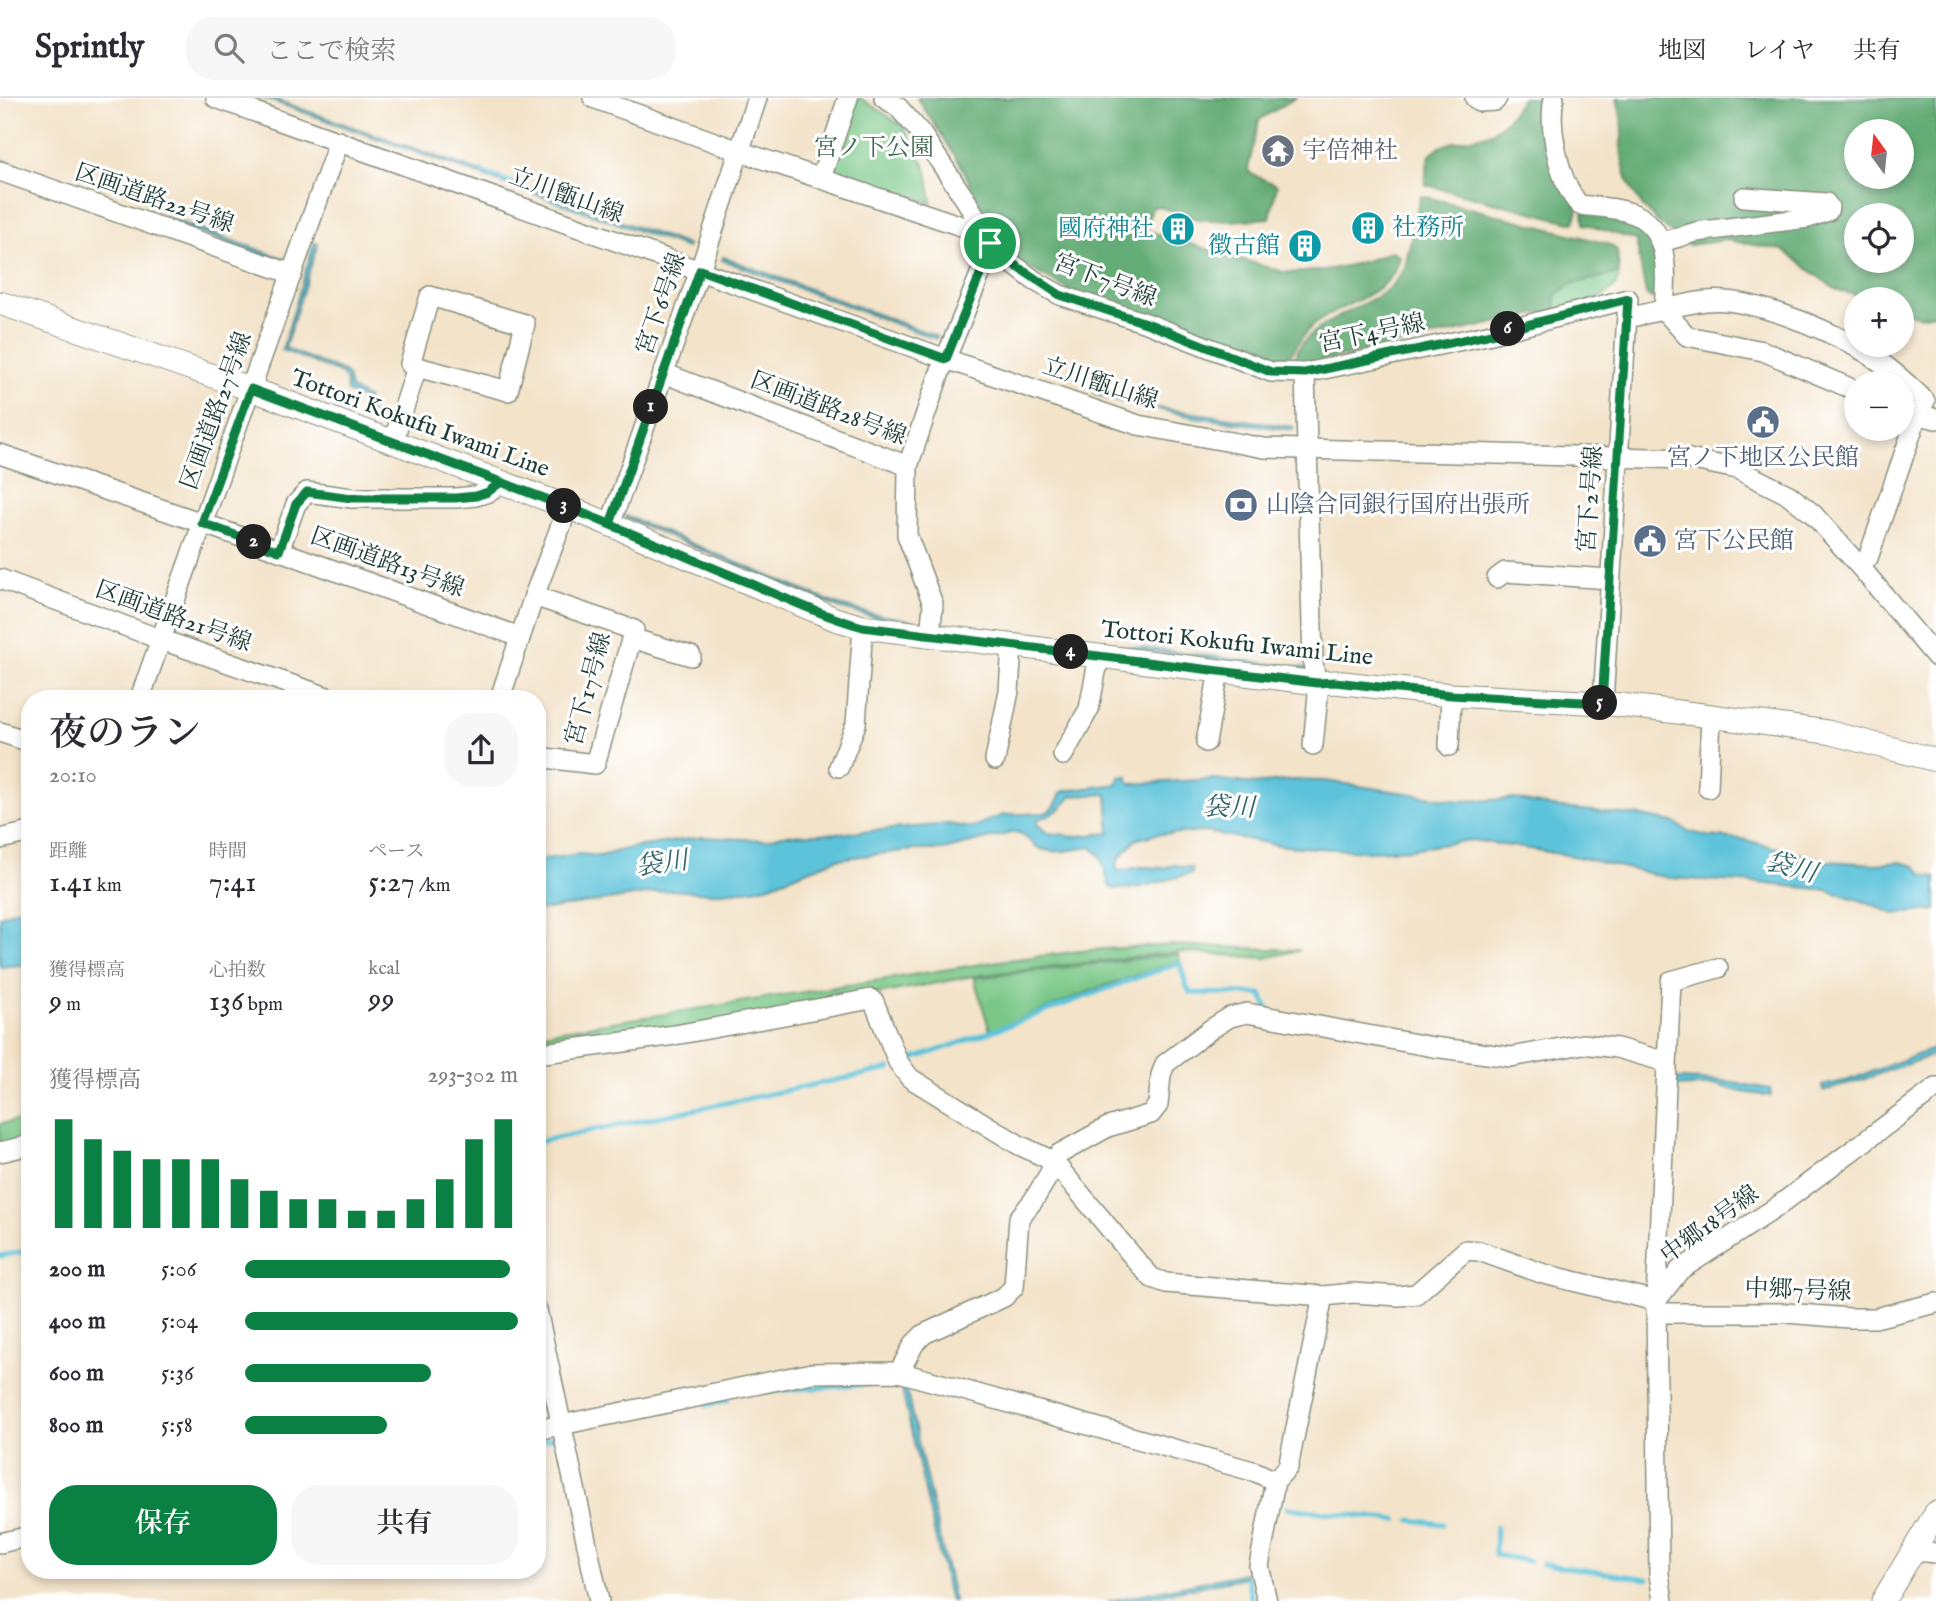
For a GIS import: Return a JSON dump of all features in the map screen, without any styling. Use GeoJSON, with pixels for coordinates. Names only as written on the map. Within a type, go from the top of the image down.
{"type":"FeatureCollection","features":[{"type":"Feature","properties":{"kind":"main road","name":"Tottori Kokufu Iwami Line"},"geometry":{"type":"LineString","coordinates":[[0,303],[251,389],[568,507],[835,619],[863,627],[1317,683],[1335,682],[1451,695],[1602,703],[1711,716],[1826,733],[1936,760]]}},
{"type":"Feature","properties":{"kind":"main road"},"geometry":{"type":"LineString","coordinates":[[1883,1601],[1925,1552],[1936,1513]]}},
{"type":"Feature","properties":{"kind":"street","name":"立川甑山線"},"geometry":{"type":"LineString","coordinates":[[216,98],[1138,425],[1264,448],[1689,459],[1717,464],[1758,478],[1789,495],[1813,514],[1936,657]]}},
{"type":"Feature","properties":{"kind":"street"},"geometry":{"type":"LineString","coordinates":[[593,98],[967,229],[990,243]]}},
{"type":"Feature","properties":{"kind":"street","name":"宮下6号線"},"geometry":{"type":"LineString","coordinates":[[610,524],[700,270],[757,98]]}},
{"type":"Feature","properties":{"kind":"street"},"geometry":{"type":"LineString","coordinates":[[821,178],[848,98]]}},
{"type":"Feature","properties":{"kind":"street","name":"宮下7号線"},"geometry":{"type":"LineString","coordinates":[[884,98],[897,106],[920,132],[967,202],[990,243],[1004,258],[1060,295],[1149,324],[1271,372],[1305,373]]}},
{"type":"Feature","properties":{"kind":"street"},"geometry":{"type":"LineString","coordinates":[[1475,98],[1479,102],[1495,101],[1497,98]]}},
{"type":"Feature","properties":{"kind":"street"},"geometry":{"type":"LineString","coordinates":[[1554,98],[1551,113],[1552,135],[1574,200],[1580,205],[1627,211],[1640,216],[1650,225],[1662,242],[1667,273],[1664,310],[1687,336],[1763,351],[1844,385]]}},
{"type":"Feature","properties":{"kind":"street","name":"区画道路27号線"},"geometry":{"type":"LineString","coordinates":[[143,690],[339,141]]}},
{"type":"Feature","properties":{"kind":"street","name":"区画道路22号線"},"geometry":{"type":"LineString","coordinates":[[0,171],[292,274]]}},
{"type":"Feature","properties":{"kind":"street"},"geometry":{"type":"LineString","coordinates":[[1662,242],[1696,232],[1808,218],[1824,214],[1829,207],[1826,203],[1744,197]]}},
{"type":"Feature","properties":{"kind":"street","name":"区画道路28号線"},"geometry":{"type":"LineString","coordinates":[[663,373],[908,466],[946,359],[988,255],[990,243]]}},
{"type":"Feature","properties":{"kind":"street"},"geometry":{"type":"LineString","coordinates":[[430,296],[525,324],[508,391],[418,367],[410,364],[430,296]]}},
{"type":"Feature","properties":{"kind":"street","name":"宮下4号線"},"geometry":{"type":"LineString","coordinates":[[1313,745],[1317,683],[1313,662],[1305,373],[1627,308],[1664,310],[1705,301],[1725,300],[1752,305],[1823,331],[1858,348],[1889,368],[1925,401],[1919,414]]}},
{"type":"Feature","properties":{"kind":"street","name":"宮下2号線"},"geometry":{"type":"LineString","coordinates":[[1602,703],[1627,308]]}},
{"type":"Feature","properties":{"kind":"street"},"geometry":{"type":"LineString","coordinates":[[394,442],[418,367]]}},
{"type":"Feature","properties":{"kind":"street"},"geometry":{"type":"LineString","coordinates":[[1868,558],[1919,414]]}},
{"type":"Feature","properties":{"kind":"street","name":"区画道路13号線"},"geometry":{"type":"LineString","coordinates":[[0,454],[520,637]]}},
{"type":"Feature","properties":{"kind":"street"},"geometry":{"type":"LineString","coordinates":[[908,466],[907,535],[933,604],[930,637]]}},
{"type":"Feature","properties":{"kind":"street"},"geometry":{"type":"LineString","coordinates":[[279,551],[296,504],[307,492],[352,498],[456,498],[488,492],[501,482]]}},
{"type":"Feature","properties":{"kind":"street"},"geometry":{"type":"LineString","coordinates":[[503,690],[568,507]]}},
{"type":"Feature","properties":{"kind":"street"},"geometry":{"type":"LineString","coordinates":[[1497,578],[1505,572],[1610,579]]}},
{"type":"Feature","properties":{"kind":"street","name":"区画道路21号線"},"geometry":{"type":"LineString","coordinates":[[0,579],[162,640],[307,690]]}},
{"type":"Feature","properties":{"kind":"street","name":"宮下17号線"},"geometry":{"type":"LineString","coordinates":[[534,596],[634,630],[594,764],[546,758]]}},
{"type":"Feature","properties":{"kind":"street"},"geometry":{"type":"LineString","coordinates":[[839,767],[856,724],[863,627]]}},
{"type":"Feature","properties":{"kind":"street"},"geometry":{"type":"LineString","coordinates":[[631,638],[691,656]]}},
{"type":"Feature","properties":{"kind":"street"},"geometry":{"type":"LineString","coordinates":[[995,760],[1009,691],[1012,645]]}},
{"type":"Feature","properties":{"kind":"street"},"geometry":{"type":"LineString","coordinates":[[1063,755],[1088,709],[1099,656]]}},
{"type":"Feature","properties":{"kind":"street"},"geometry":{"type":"LineString","coordinates":[[1206,741],[1219,671]]}},
{"type":"Feature","properties":{"kind":"street"},"geometry":{"type":"LineString","coordinates":[[1449,746],[1451,695]]}},
{"type":"Feature","properties":{"kind":"street"},"geometry":{"type":"LineString","coordinates":[[1708,788],[1711,716]]}},
{"type":"Feature","properties":{"kind":"street"},"geometry":{"type":"LineString","coordinates":[[0,732],[21,739]]}},
{"type":"Feature","properties":{"kind":"street"},"geometry":{"type":"LineString","coordinates":[[0,839],[21,834]]}},
{"type":"Feature","properties":{"kind":"street"},"geometry":{"type":"LineString","coordinates":[[1663,1601],[1659,1574],[1656,1307],[1671,981],[1718,968]]}},
{"type":"Feature","properties":{"kind":"street"},"geometry":{"type":"LineString","coordinates":[[546,1053],[676,1035],[871,999],[898,1062],[910,1078],[1019,1145],[1053,1161]]}},
{"type":"Feature","properties":{"kind":"street"},"geometry":{"type":"LineString","coordinates":[[899,1372],[914,1343],[924,1334],[1004,1297],[1014,1287],[1019,1218],[1033,1201],[1059,1154],[1108,1127],[1151,1114],[1158,1105],[1165,1064],[1230,1017],[1247,1013],[1433,1047],[1511,1057],[1583,1044],[1617,1048],[1666,1062]]}},
{"type":"Feature","properties":{"kind":"street","name":"中郷18号線"},"geometry":{"type":"LineString","coordinates":[[1656,1307],[1680,1270],[1774,1209],[1936,1088]]}},
{"type":"Feature","properties":{"kind":"street"},"geometry":{"type":"LineString","coordinates":[[0,1152],[21,1147]]}},
{"type":"Feature","properties":{"kind":"street","name":"中郷7号線"},"geometry":{"type":"LineString","coordinates":[[1053,1161],[1153,1278],[1166,1283],[1323,1296],[1353,1293],[1399,1296],[1416,1294],[1466,1251],[1479,1251],[1544,1274],[1656,1307],[1875,1318],[1936,1303]]}},
{"type":"Feature","properties":{"kind":"street"},"geometry":{"type":"LineString","coordinates":[[1267,1601],[1259,1566],[1275,1481],[1288,1467],[1323,1296]]}},
{"type":"Feature","properties":{"kind":"street"},"geometry":{"type":"LineString","coordinates":[[546,1351],[599,1601]]}},
{"type":"Feature","properties":{"kind":"street"},"geometry":{"type":"LineString","coordinates":[[546,1428],[812,1373],[899,1372],[1242,1468],[1275,1481]]}},
{"type":"Feature","properties":{"kind":"street"},"geometry":{"type":"LineString","coordinates":[[0,1543],[21,1538]]}},
{"type":"Feature","properties":{"kind":"green space","name":"宮ノ下公園"},"geometry":{"type":"Polygon","coordinates":[[[855,98],[860,98],[903,126],[927,170],[932,203],[832,170],[855,98]]]}},
{"type":"Feature","properties":{"kind":"green space"},"geometry":{"type":"Polygon","coordinates":[[[917,98],[1295,98],[1259,120],[1248,169],[1251,174],[1277,185],[1270,218],[1229,221],[1197,219],[1157,206],[1152,208],[1146,228],[1148,231],[1283,272],[1339,268],[1392,251],[1400,257],[1387,281],[1376,290],[1311,327],[1283,367],[1089,301],[1009,257],[988,222],[961,165],[917,98]]]}},
{"type":"Feature","properties":{"kind":"green space"},"geometry":{"type":"Polygon","coordinates":[[[1522,98],[1536,98],[1548,138],[1578,210],[1574,223],[1426,185],[1428,160],[1436,149],[1493,131],[1506,120],[1522,98]]]}},
{"type":"Feature","properties":{"kind":"green space"},"geometry":{"type":"Polygon","coordinates":[[[1617,98],[1936,98],[1936,313],[1914,315],[1914,287],[1844,287],[1844,292],[1835,289],[1783,250],[1726,240],[1689,245],[1652,216],[1634,193],[1623,164],[1623,131],[1617,98]]]}},
{"type":"Feature","properties":{"kind":"green space"},"geometry":{"type":"Polygon","coordinates":[[[1420,197],[1608,244],[1617,250],[1619,273],[1571,284],[1556,295],[1555,310],[1294,367],[1296,354],[1315,331],[1384,292],[1399,277],[1405,267],[1420,197]]]}},
{"type":"Feature","properties":{"kind":"green space"},"geometry":{"type":"Polygon","coordinates":[[[1583,212],[1627,215],[1652,234],[1659,296],[1651,298],[1646,295],[1636,240],[1584,224],[1583,212]]]}},
{"type":"Feature","properties":{"kind":"green space"},"geometry":{"type":"Polygon","coordinates":[[[1619,273],[1617,283],[1604,296],[1555,310],[1556,295],[1571,284],[1619,273]]]}},
{"type":"Feature","properties":{"kind":"green space"},"geometry":{"type":"Polygon","coordinates":[[[1171,945],[1300,950],[1266,958],[1179,952],[974,976],[751,1018],[546,1050],[546,1033],[1000,961],[1089,950],[1171,945]]]}},
{"type":"Feature","properties":{"kind":"green space"},"geometry":{"type":"Polygon","coordinates":[[[1178,954],[1180,961],[1098,988],[990,1031],[974,978],[1178,954]]]}},
{"type":"Feature","properties":{"kind":"green space"},"geometry":{"type":"Polygon","coordinates":[[[21,1120],[21,1142],[0,1146],[0,1124],[21,1120]]]}},
{"type":"Feature","properties":{"kind":"water"},"geometry":{"type":"Polygon","coordinates":[[[263,98],[271,98],[688,245],[687,248],[263,98]]]}},
{"type":"Feature","properties":{"kind":"water"},"geometry":{"type":"Polygon","coordinates":[[[0,159],[285,259],[280,261],[0,162],[0,159]]]}},
{"type":"Feature","properties":{"kind":"water"},"geometry":{"type":"Polygon","coordinates":[[[314,243],[318,243],[285,348],[344,372],[351,389],[367,398],[373,420],[391,428],[390,431],[372,424],[365,400],[347,392],[346,380],[342,374],[282,350],[314,243]]]}},
{"type":"Feature","properties":{"kind":"water"},"geometry":{"type":"Polygon","coordinates":[[[723,257],[936,336],[936,339],[722,260],[723,257]]]}},
{"type":"Feature","properties":{"kind":"water"},"geometry":{"type":"Polygon","coordinates":[[[1095,391],[1151,407],[1294,427],[1293,430],[1194,417],[1106,398],[1094,393],[1095,391]]]}},
{"type":"Feature","properties":{"kind":"water"},"geometry":{"type":"Polygon","coordinates":[[[626,516],[836,604],[872,614],[929,623],[929,626],[873,617],[839,608],[625,518],[626,516]]]}},
{"type":"Feature","properties":{"kind":"water"},"geometry":{"type":"Polygon","coordinates":[[[934,623],[1307,668],[1307,671],[933,625],[934,623]]]}},
{"type":"Feature","properties":{"kind":"water","name":"袋川"},"geometry":{"type":"Polygon","coordinates":[[[1128,776],[1131,784],[1214,779],[1253,784],[1293,780],[1325,781],[1460,801],[1516,799],[1552,807],[1642,816],[1673,822],[1688,831],[1707,836],[1742,839],[1826,861],[1875,864],[1900,862],[1915,866],[1924,875],[1936,877],[1936,910],[1893,914],[1872,904],[1826,890],[1669,878],[1573,856],[1472,840],[1411,849],[1369,851],[1283,846],[1207,832],[1156,834],[1135,840],[1118,860],[1118,871],[1175,865],[1192,868],[1192,873],[1141,887],[1110,888],[1101,857],[1092,847],[1065,851],[1045,850],[1015,832],[943,850],[913,850],[837,859],[753,889],[711,893],[672,890],[546,910],[546,859],[579,854],[600,856],[630,848],[702,837],[766,840],[782,835],[847,833],[949,824],[970,828],[1003,815],[1044,813],[1053,808],[1064,791],[1118,784],[1119,777],[1128,776]],[[1107,794],[1072,796],[1057,811],[1038,819],[1037,824],[1047,833],[1068,837],[1110,833],[1107,794]]]}},
{"type":"Feature","properties":{"kind":"water"},"geometry":{"type":"Polygon","coordinates":[[[21,908],[21,965],[0,967],[0,916],[21,908]]]}},
{"type":"Feature","properties":{"kind":"water"},"geometry":{"type":"Polygon","coordinates":[[[1936,1048],[1936,1054],[1823,1091],[1822,1086],[1849,1080],[1936,1048]]]}},
{"type":"Feature","properties":{"kind":"water"},"geometry":{"type":"Polygon","coordinates":[[[1676,1079],[1722,1081],[1770,1089],[1771,1096],[1717,1085],[1670,1087],[1676,1079]]]}},
{"type":"Feature","properties":{"kind":"water"},"geometry":{"type":"Polygon","coordinates":[[[905,1384],[954,1601],[950,1601],[901,1386],[905,1384]]]}},
{"type":"Feature","properties":{"kind":"water"},"geometry":{"type":"Polygon","coordinates":[[[1246,1573],[1246,1577],[1129,1601],[1108,1601],[1246,1573]]]}},
{"type":"Feature","properties":{"kind":"waterway"},"geometry":{"type":"LineString","coordinates":[[481,172],[518,185]]}},
{"type":"Feature","properties":{"kind":"waterway"},"geometry":{"type":"LineString","coordinates":[[907,1061],[1180,963],[1190,993],[1261,994],[1269,1011]]}},
{"type":"Feature","properties":{"kind":"waterway"},"geometry":{"type":"LineString","coordinates":[[546,1140],[890,1069]]}},
{"type":"Feature","properties":{"kind":"waterway"},"geometry":{"type":"LineString","coordinates":[[0,1256],[21,1252]]}},
{"type":"Feature","properties":{"kind":"waterway"},"geometry":{"type":"LineString","coordinates":[[769,1391],[888,1383]]}},
{"type":"Feature","properties":{"kind":"waterway"},"geometry":{"type":"LineString","coordinates":[[707,1405],[728,1400]]}},
{"type":"Feature","properties":{"kind":"waterway"},"geometry":{"type":"LineString","coordinates":[[546,1439],[557,1437]]}},
{"type":"Feature","properties":{"kind":"waterway"},"geometry":{"type":"LineString","coordinates":[[1287,1508],[1397,1520]]}},
{"type":"Feature","properties":{"kind":"waterway"},"geometry":{"type":"LineString","coordinates":[[1411,1520],[1443,1524]]}},
{"type":"Feature","properties":{"kind":"waterway"},"geometry":{"type":"LineString","coordinates":[[1496,1527],[1495,1555],[1529,1561]]}},
{"type":"Feature","properties":{"kind":"waterway"},"geometry":{"type":"LineString","coordinates":[[1543,1564],[1648,1579]]}},
{"type":"Feature","properties":{"kind":"waterway"},"geometry":{"type":"LineString","coordinates":[[1247,1577],[1252,1601]]}},
{"type":"Feature","properties":{"kind":"place","name":"宇倍神社"},"geometry":{"type":"Point","coordinates":[1278,151]}},
{"type":"Feature","properties":{"kind":"place","name":"社務所"},"geometry":{"type":"Point","coordinates":[1368,228]}},
{"type":"Feature","properties":{"kind":"place","name":"國府神社"},"geometry":{"type":"Point","coordinates":[1178,229]}},
{"type":"Feature","properties":{"kind":"place","name":"徴古館"},"geometry":{"type":"Point","coordinates":[1305,246]}},
{"type":"Feature","properties":{"kind":"place","name":"宮ノ下地区公民館"},"geometry":{"type":"Point","coordinates":[1763,422]}},
{"type":"Feature","properties":{"kind":"place","name":"山陰合同銀行国府出張所"},"geometry":{"type":"Point","coordinates":[1241,505]}},
{"type":"Feature","properties":{"kind":"place","name":"宮下公民館"},"geometry":{"type":"Point","coordinates":[1650,541]}},
{"type":"Feature","properties":{"kind":"route"},"geometry":{"type":"LineString","coordinates":[[990,243],[988,255],[946,359],[700,270],[610,524],[568,507],[501,482],[488,492],[456,498],[352,498],[307,492],[296,504],[279,551],[202,523],[251,389],[568,507],[835,619],[863,627],[1317,683],[1335,682],[1451,695],[1602,703],[1628,299],[1487,335],[1305,373],[1271,372],[1149,324],[1060,295],[1035,281],[1004,258],[990,243]]}}]}
